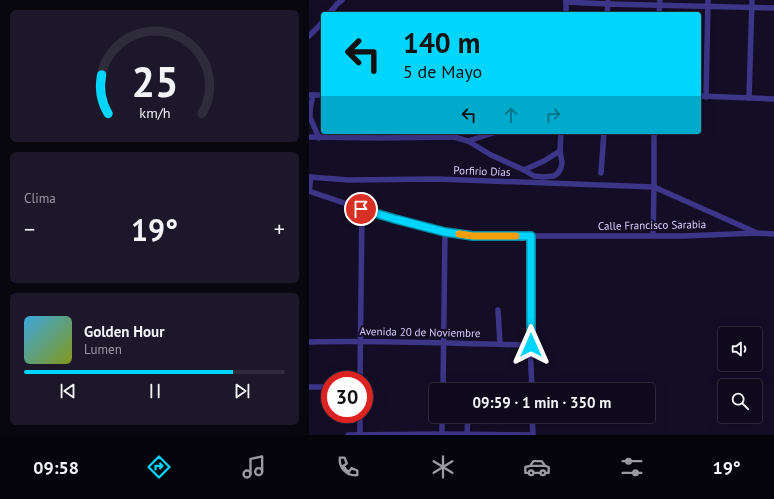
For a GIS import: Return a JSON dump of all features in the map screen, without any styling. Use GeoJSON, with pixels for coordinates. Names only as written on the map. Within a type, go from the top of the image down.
{"type":"FeatureCollection","features":[{"type":"Feature","properties":{"kind":"street"},"geometry":{"type":"LineString","coordinates":[[331,12],[342,0]]}},
{"type":"Feature","properties":{"kind":"street"},"geometry":{"type":"LineString","coordinates":[[749,98],[752,0]]}},
{"type":"Feature","properties":{"kind":"street"},"geometry":{"type":"LineString","coordinates":[[566,12],[566,1],[708,3],[751,8],[774,8]]}},
{"type":"Feature","properties":{"kind":"street"},"geometry":{"type":"LineString","coordinates":[[607,12],[608,2]]}},
{"type":"Feature","properties":{"kind":"street"},"geometry":{"type":"LineString","coordinates":[[707,97],[708,3]]}},
{"type":"Feature","properties":{"kind":"street"},"geometry":{"type":"LineString","coordinates":[[309,36],[321,23]]}},
{"type":"Feature","properties":{"kind":"street"},"geometry":{"type":"LineString","coordinates":[[311,95],[310,116],[319,138]]}},
{"type":"Feature","properties":{"kind":"street"},"geometry":{"type":"LineString","coordinates":[[701,96],[774,99]]}},
{"type":"Feature","properties":{"kind":"street"},"geometry":{"type":"LineString","coordinates":[[448,134],[468,141],[491,155],[534,176],[543,177],[554,176],[561,168],[561,134]]}},
{"type":"Feature","properties":{"kind":"street"},"geometry":{"type":"LineString","coordinates":[[468,141],[490,134]]}},
{"type":"Feature","properties":{"kind":"street"},"geometry":{"type":"LineString","coordinates":[[601,173],[604,134]]}},
{"type":"Feature","properties":{"kind":"street"},"geometry":{"type":"LineString","coordinates":[[653,235],[654,134]]}},
{"type":"Feature","properties":{"kind":"street"},"geometry":{"type":"LineString","coordinates":[[309,137],[319,138],[398,135],[455,137]]}},
{"type":"Feature","properties":{"kind":"street"},"geometry":{"type":"LineString","coordinates":[[524,170],[561,151]]}},
{"type":"Feature","properties":{"kind":"street"},"geometry":{"type":"LineString","coordinates":[[309,191],[310,177]]}},
{"type":"Feature","properties":{"kind":"street","name":"Porfirio Días"},"geometry":{"type":"LineString","coordinates":[[310,177],[349,180],[437,179],[654,186]]}},
{"type":"Feature","properties":{"kind":"street"},"geometry":{"type":"LineString","coordinates":[[654,186],[757,232]]}},
{"type":"Feature","properties":{"kind":"street","name":"Calle Francisco Sarabia"},"geometry":{"type":"LineString","coordinates":[[309,191],[395,219],[445,232],[473,236],[685,236],[757,232],[774,234]]}},
{"type":"Feature","properties":{"kind":"street"},"geometry":{"type":"LineString","coordinates":[[360,371],[361,209]]}},
{"type":"Feature","properties":{"kind":"street"},"geometry":{"type":"LineString","coordinates":[[443,383],[445,232]]}},
{"type":"Feature","properties":{"kind":"street"},"geometry":{"type":"LineString","coordinates":[[531,236],[532,383]]}},
{"type":"Feature","properties":{"kind":"street"},"geometry":{"type":"LineString","coordinates":[[499,310],[500,344]]}},
{"type":"Feature","properties":{"kind":"street","name":"Avenida 20 de Noviembre"},"geometry":{"type":"LineString","coordinates":[[309,342],[360,341],[531,345]]}},
{"type":"Feature","properties":{"kind":"street"},"geometry":{"type":"LineString","coordinates":[[309,387],[321,388]]}},
{"type":"Feature","properties":{"kind":"street"},"geometry":{"type":"LineString","coordinates":[[360,423],[361,435]]}},
{"type":"Feature","properties":{"kind":"street"},"geometry":{"type":"LineString","coordinates":[[442,423],[442,434]]}},
{"type":"Feature","properties":{"kind":"street"},"geometry":{"type":"LineString","coordinates":[[467,434],[468,423]]}},
{"type":"Feature","properties":{"kind":"street"},"geometry":{"type":"LineString","coordinates":[[348,435],[533,435],[533,423]]}},
{"type":"Feature","properties":{"kind":"slow traffic"},"geometry":{"type":"LineString","coordinates":[[459,234],[473,236],[516,236]]}},
{"type":"Feature","properties":{"kind":"route"},"geometry":{"type":"LineString","coordinates":[[361,209],[445,232],[473,236],[531,236],[531,345]]}}]}
